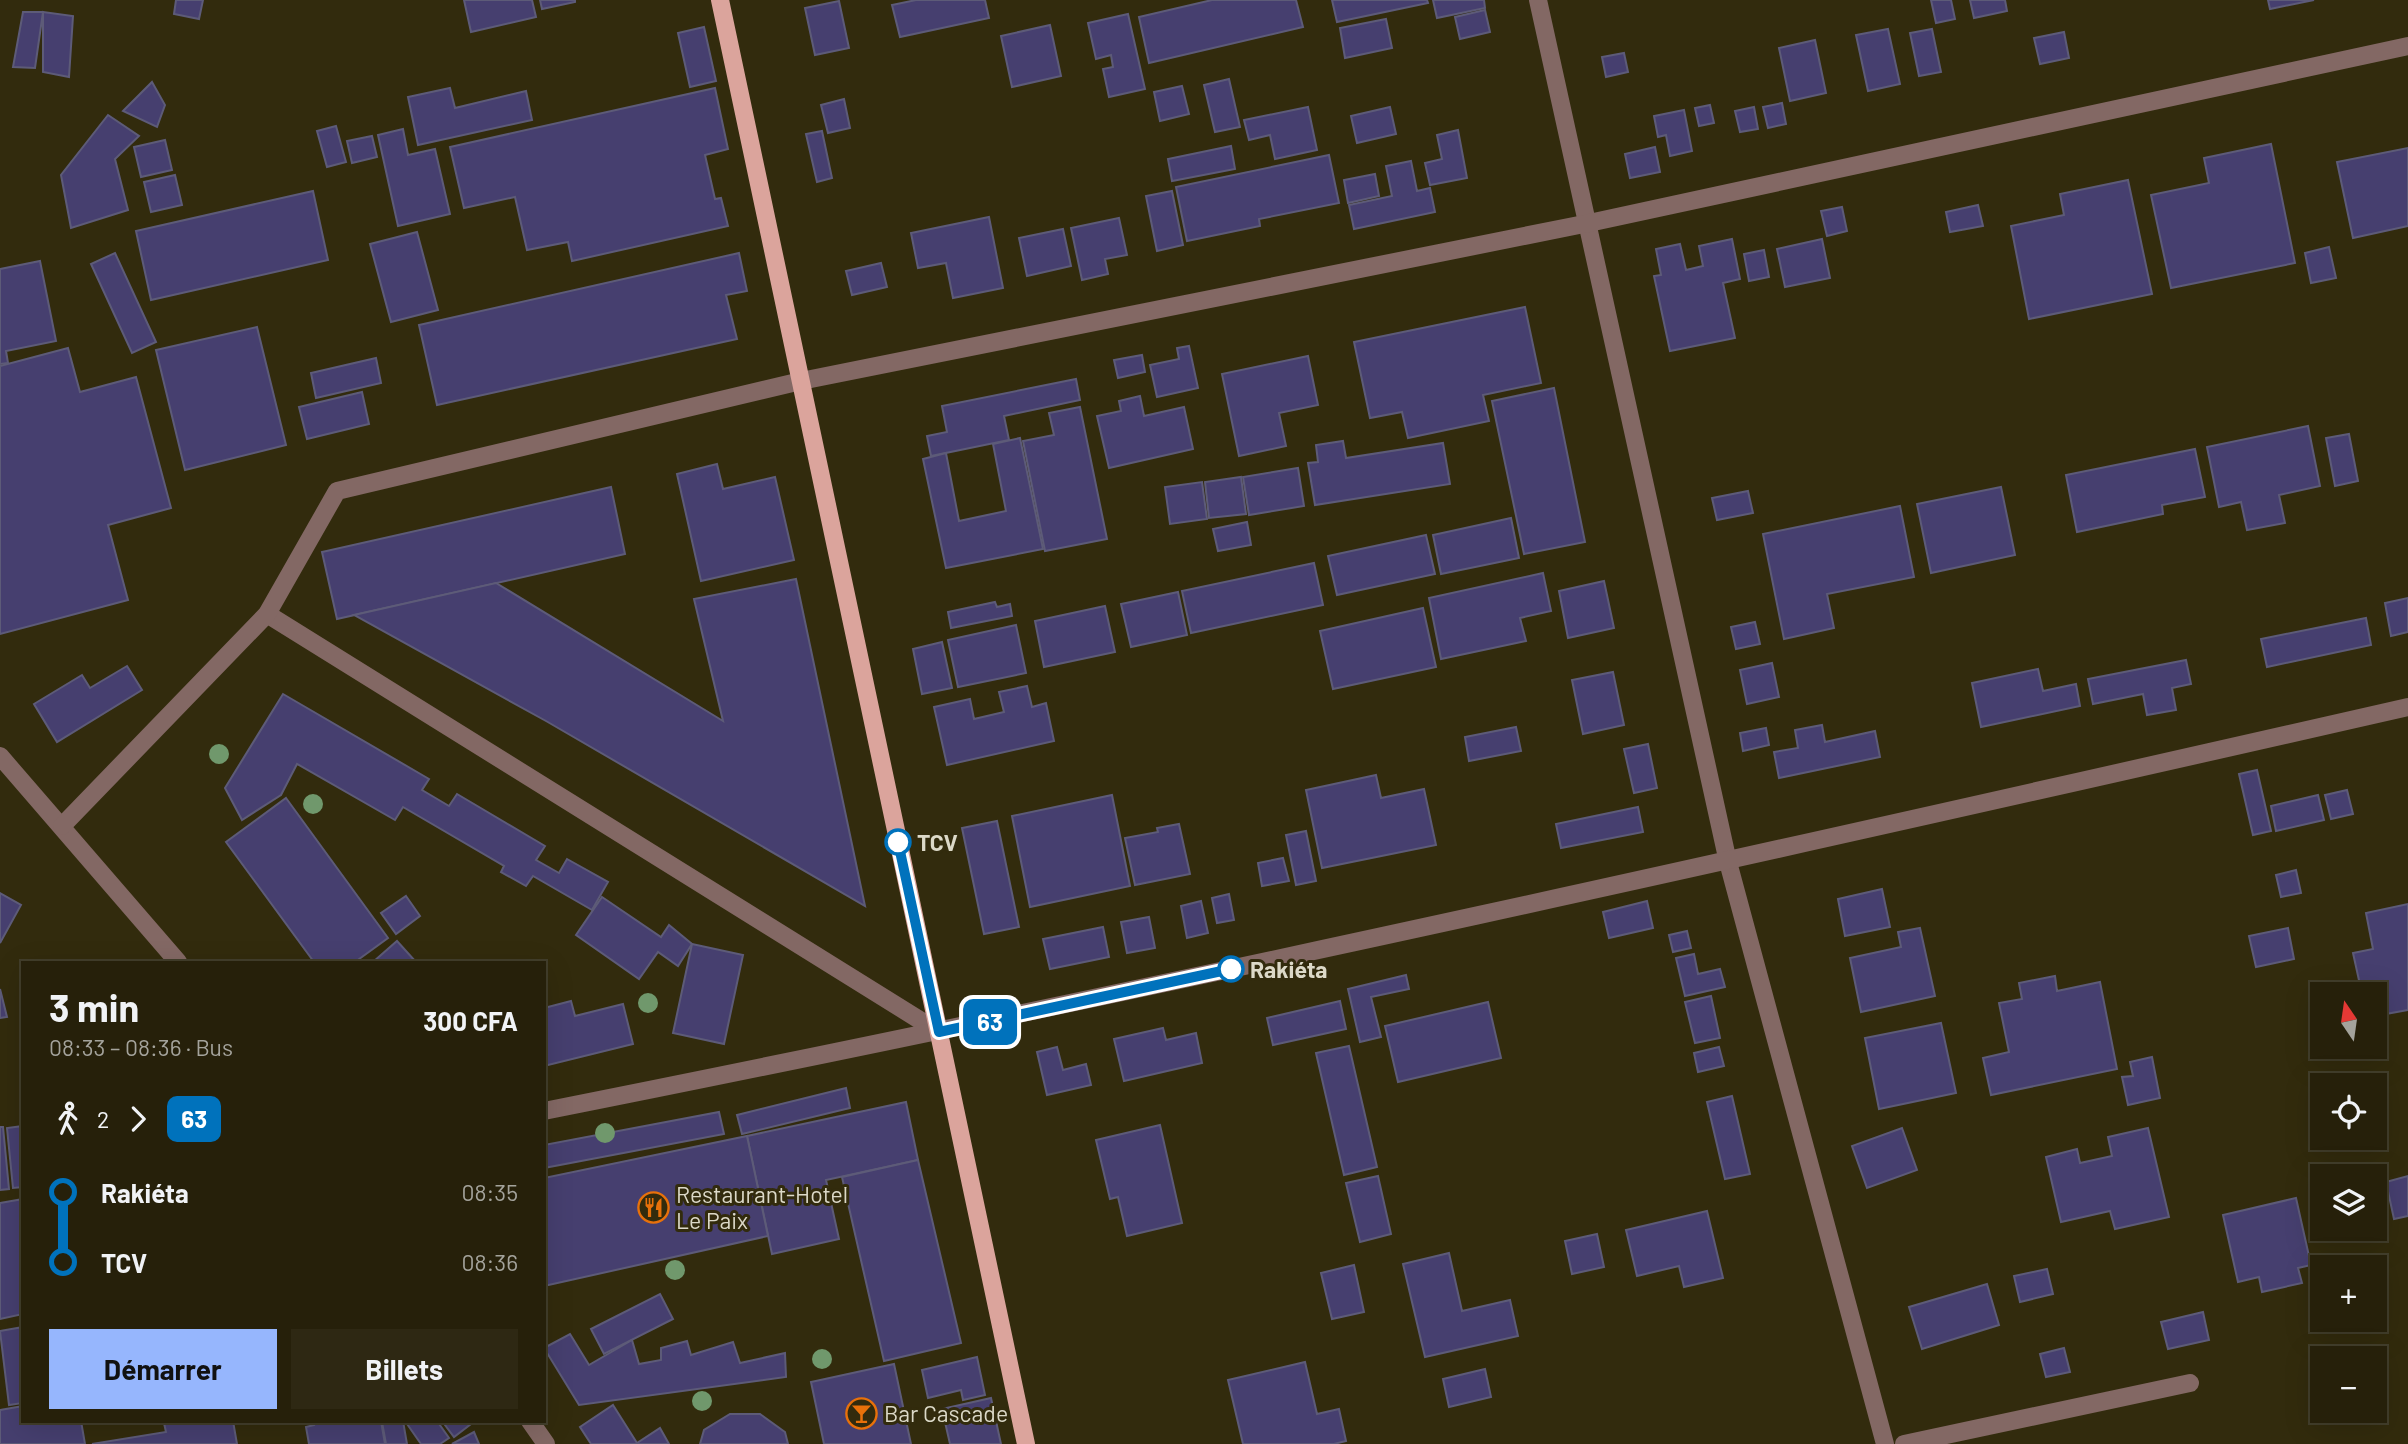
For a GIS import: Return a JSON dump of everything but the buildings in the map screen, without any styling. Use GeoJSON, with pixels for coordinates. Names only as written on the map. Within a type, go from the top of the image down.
{"type":"FeatureCollection","features":[{"type":"Feature","properties":{"kind":"main road"},"geometry":{"type":"LineString","coordinates":[[720,0],[1026,1444]]}},
{"type":"Feature","properties":{"kind":"street"},"geometry":{"type":"LineString","coordinates":[[1538,0],[1590,223],[1728,862],[1885,1444]]}},
{"type":"Feature","properties":{"kind":"street"},"geometry":{"type":"LineString","coordinates":[[62,826],[267,614],[337,491],[801,380],[1590,223],[2408,46]]}},
{"type":"Feature","properties":{"kind":"street"},"geometry":{"type":"LineString","coordinates":[[267,614],[939,1032]]}},
{"type":"Feature","properties":{"kind":"street"},"geometry":{"type":"LineString","coordinates":[[546,1111],[939,1032],[1728,862],[2408,707]]}},
{"type":"Feature","properties":{"kind":"street"},"geometry":{"type":"LineString","coordinates":[[0,756],[177,961]]}},
{"type":"Feature","properties":{"kind":"street"},"geometry":{"type":"LineString","coordinates":[[1904,1444],[2190,1383]]}},
{"type":"Feature","properties":{"kind":"street"},"geometry":{"type":"LineString","coordinates":[[531,1423],[546,1444]]}},
{"type":"Feature","properties":{"kind":"bus line","name":"63"},"geometry":{"type":"LineString","coordinates":[[898,842],[939,1032],[1231,969]]}},
{"type":"Feature","properties":{"kind":"place","name":"TCV"},"geometry":{"type":"Point","coordinates":[898,842]}},
{"type":"Feature","properties":{"kind":"place","name":"Rakiéta"},"geometry":{"type":"Point","coordinates":[1231,969]}},
{"type":"Feature","properties":{"kind":"place","name":"Restaurant-Hotel Le Paix"},"geometry":{"type":"Point","coordinates":[653,1207]}},
{"type":"Feature","properties":{"kind":"place","name":"Bar Cascade"},"geometry":{"type":"Point","coordinates":[861,1413]}}]}
